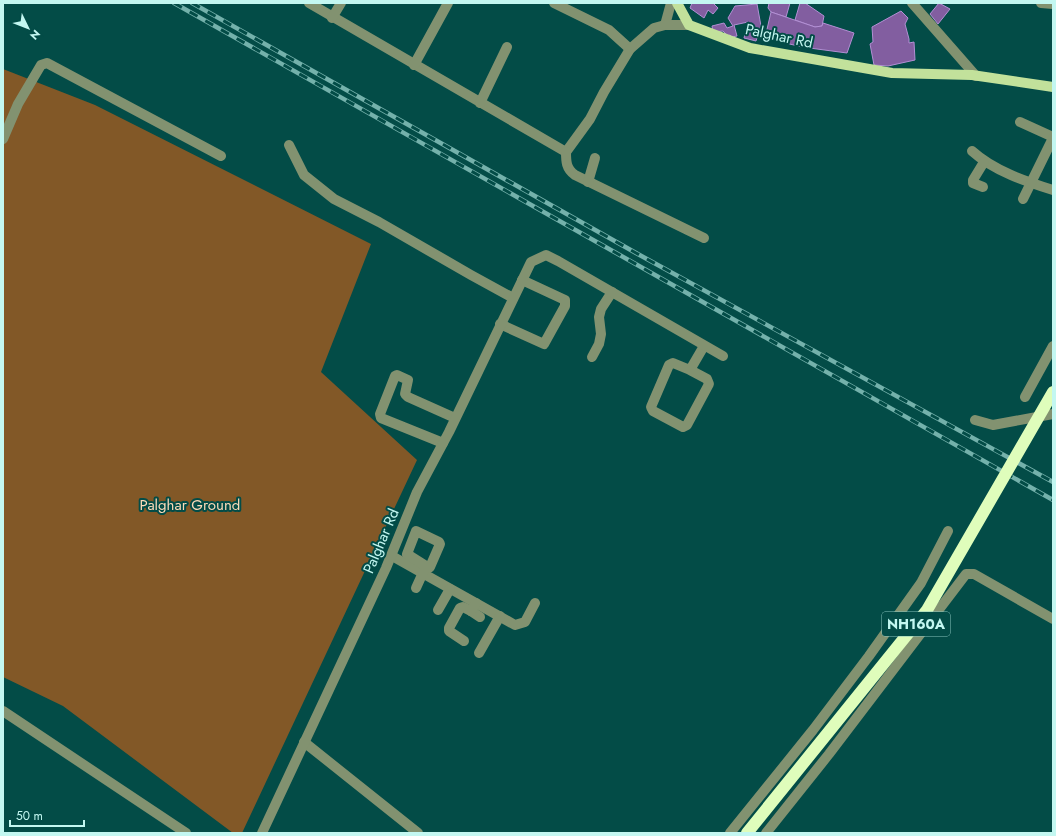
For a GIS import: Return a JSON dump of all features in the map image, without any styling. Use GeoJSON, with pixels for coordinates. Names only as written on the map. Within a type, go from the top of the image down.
{"type":"FeatureCollection","features":[{"type":"Feature","properties":{"kind":"highway","name":"NH160A"},"geometry":{"type":"LineString","coordinates":[[747,833],[927,610],[1053,392]]}},
{"type":"Feature","properties":{"kind":"main road"},"geometry":{"type":"LineString","coordinates":[[676,4],[689,25]]}},
{"type":"Feature","properties":{"kind":"main road","name":"Palghar Rd"},"geometry":{"type":"LineString","coordinates":[[689,25],[750,48],[892,72],[976,76],[1053,87]]}},
{"type":"Feature","properties":{"kind":"street"},"geometry":{"type":"LineString","coordinates":[[309,3],[332,18],[566,152],[566,165],[570,173],[704,238]]}},
{"type":"Feature","properties":{"kind":"street"},"geometry":{"type":"LineString","coordinates":[[332,18],[341,3]]}},
{"type":"Feature","properties":{"kind":"street"},"geometry":{"type":"LineString","coordinates":[[414,65],[448,3]]}},
{"type":"Feature","properties":{"kind":"street"},"geometry":{"type":"LineString","coordinates":[[554,3],[609,30],[630,49]]}},
{"type":"Feature","properties":{"kind":"street"},"geometry":{"type":"LineString","coordinates":[[912,3],[976,76]]}},
{"type":"Feature","properties":{"kind":"street"},"geometry":{"type":"LineString","coordinates":[[1041,3],[1053,4]]}},
{"type":"Feature","properties":{"kind":"street"},"geometry":{"type":"LineString","coordinates":[[665,25],[676,4]]}},
{"type":"Feature","properties":{"kind":"street","name":"Palghar Rd"},"geometry":{"type":"LineString","coordinates":[[566,152],[590,118],[630,49],[654,28],[665,25],[689,25]]}},
{"type":"Feature","properties":{"kind":"street"},"geometry":{"type":"LineString","coordinates":[[480,103],[507,47]]}},
{"type":"Feature","properties":{"kind":"street"},"geometry":{"type":"LineString","coordinates":[[3,139],[18,104],[41,65],[47,63],[221,156]]}},
{"type":"Feature","properties":{"kind":"street"},"geometry":{"type":"LineString","coordinates":[[1020,122],[1053,137],[1050,152],[1031,182],[1023,199]]}},
{"type":"Feature","properties":{"kind":"street"},"geometry":{"type":"LineString","coordinates":[[289,145],[304,175],[334,199],[379,222],[471,276],[513,298]]}},
{"type":"Feature","properties":{"kind":"street"},"geometry":{"type":"LineString","coordinates":[[972,151],[984,162],[1053,190]]}},
{"type":"Feature","properties":{"kind":"street"},"geometry":{"type":"LineString","coordinates":[[588,182],[595,158]]}},
{"type":"Feature","properties":{"kind":"street"},"geometry":{"type":"LineString","coordinates":[[983,187],[973,182],[973,180],[984,162]]}},
{"type":"Feature","properties":{"kind":"street","name":"Palghar Rd"},"geometry":{"type":"LineString","coordinates":[[262,833],[392,556],[417,492],[443,443],[531,262],[546,255],[612,292]]}},
{"type":"Feature","properties":{"kind":"street"},"geometry":{"type":"LineString","coordinates":[[500,324],[544,344],[565,306],[565,300],[522,280]]}},
{"type":"Feature","properties":{"kind":"street"},"geometry":{"type":"LineString","coordinates":[[592,357],[599,344],[601,309],[612,292],[723,356]]}},
{"type":"Feature","properties":{"kind":"street"},"geometry":{"type":"LineString","coordinates":[[690,370],[704,346]]}},
{"type":"Feature","properties":{"kind":"street"},"geometry":{"type":"LineString","coordinates":[[1025,397],[1053,346]]}},
{"type":"Feature","properties":{"kind":"street"},"geometry":{"type":"LineString","coordinates":[[673,363],[690,370],[707,379],[708,384],[687,425],[683,427],[653,411],[651,407],[669,365],[673,363]]}},
{"type":"Feature","properties":{"kind":"street"},"geometry":{"type":"LineString","coordinates":[[443,443],[381,418],[380,414],[395,376],[397,375],[408,380],[405,394],[408,397],[455,418]]}},
{"type":"Feature","properties":{"kind":"street"},"geometry":{"type":"LineString","coordinates":[[975,420],[993,425],[1053,414]]}},
{"type":"Feature","properties":{"kind":"street"},"geometry":{"type":"LineString","coordinates":[[730,833],[813,730],[869,656],[921,583],[948,531]]}},
{"type":"Feature","properties":{"kind":"street"},"geometry":{"type":"LineString","coordinates":[[392,556],[424,570],[473,607],[480,617]]}},
{"type":"Feature","properties":{"kind":"street"},"geometry":{"type":"LineString","coordinates":[[416,588],[424,570]]}},
{"type":"Feature","properties":{"kind":"street"},"geometry":{"type":"LineString","coordinates":[[766,833],[830,754],[966,574],[974,574],[1053,619]]}},
{"type":"Feature","properties":{"kind":"street"},"geometry":{"type":"LineString","coordinates":[[438,610],[450,589]]}},
{"type":"Feature","properties":{"kind":"street"},"geometry":{"type":"LineString","coordinates":[[464,641],[449,631],[449,628],[460,608],[473,607],[500,616],[515,624],[520,624],[525,622],[535,603]]}},
{"type":"Feature","properties":{"kind":"street"},"geometry":{"type":"LineString","coordinates":[[479,653],[500,616]]}},
{"type":"Feature","properties":{"kind":"street"},"geometry":{"type":"LineString","coordinates":[[3,711],[186,833]]}},
{"type":"Feature","properties":{"kind":"street"},"geometry":{"type":"LineString","coordinates":[[304,742],[418,833]]}},
{"type":"Feature","properties":{"kind":"green space","name":"Palghar Ground"},"geometry":{"type":"Polygon","coordinates":[[[3,69],[95,105],[371,244],[321,372],[417,460],[242,833],[233,833],[63,706],[3,677],[3,69]]]}},
{"type":"Feature","properties":{"kind":"building"},"geometry":{"type":"Polygon","coordinates":[[[692,3],[713,3],[718,8],[713,14],[708,10],[704,18],[690,8],[692,3]]]}},
{"type":"Feature","properties":{"kind":"building"},"geometry":{"type":"Polygon","coordinates":[[[769,3],[790,3],[786,17],[771,12],[768,8],[769,3]]]}},
{"type":"Feature","properties":{"kind":"building"},"geometry":{"type":"Polygon","coordinates":[[[800,3],[805,3],[824,16],[822,26],[815,27],[795,20],[800,3]]]}},
{"type":"Feature","properties":{"kind":"building"},"geometry":{"type":"Polygon","coordinates":[[[939,3],[950,9],[938,24],[930,14],[939,3]]]}},
{"type":"Feature","properties":{"kind":"building"},"geometry":{"type":"Polygon","coordinates":[[[757,4],[761,26],[756,41],[744,38],[748,22],[734,25],[737,36],[728,36],[723,31],[713,32],[712,26],[724,23],[727,28],[733,26],[728,18],[735,6],[757,4]]]}},
{"type":"Feature","properties":{"kind":"building"},"geometry":{"type":"Polygon","coordinates":[[[901,11],[908,18],[905,24],[909,43],[914,42],[915,60],[888,66],[874,65],[870,44],[873,42],[872,27],[901,11]]]}},
{"type":"Feature","properties":{"kind":"building"},"geometry":{"type":"Polygon","coordinates":[[[771,12],[815,27],[822,26],[823,23],[854,33],[847,53],[802,47],[765,38],[771,12]]]}},
{"type":"Feature","properties":{"kind":"railway"},"geometry":{"type":"LineString","coordinates":[[174,3],[1053,500]]}},
{"type":"Feature","properties":{"kind":"railway"},"geometry":{"type":"LineString","coordinates":[[192,3],[636,253],[1053,482]]}}]}
